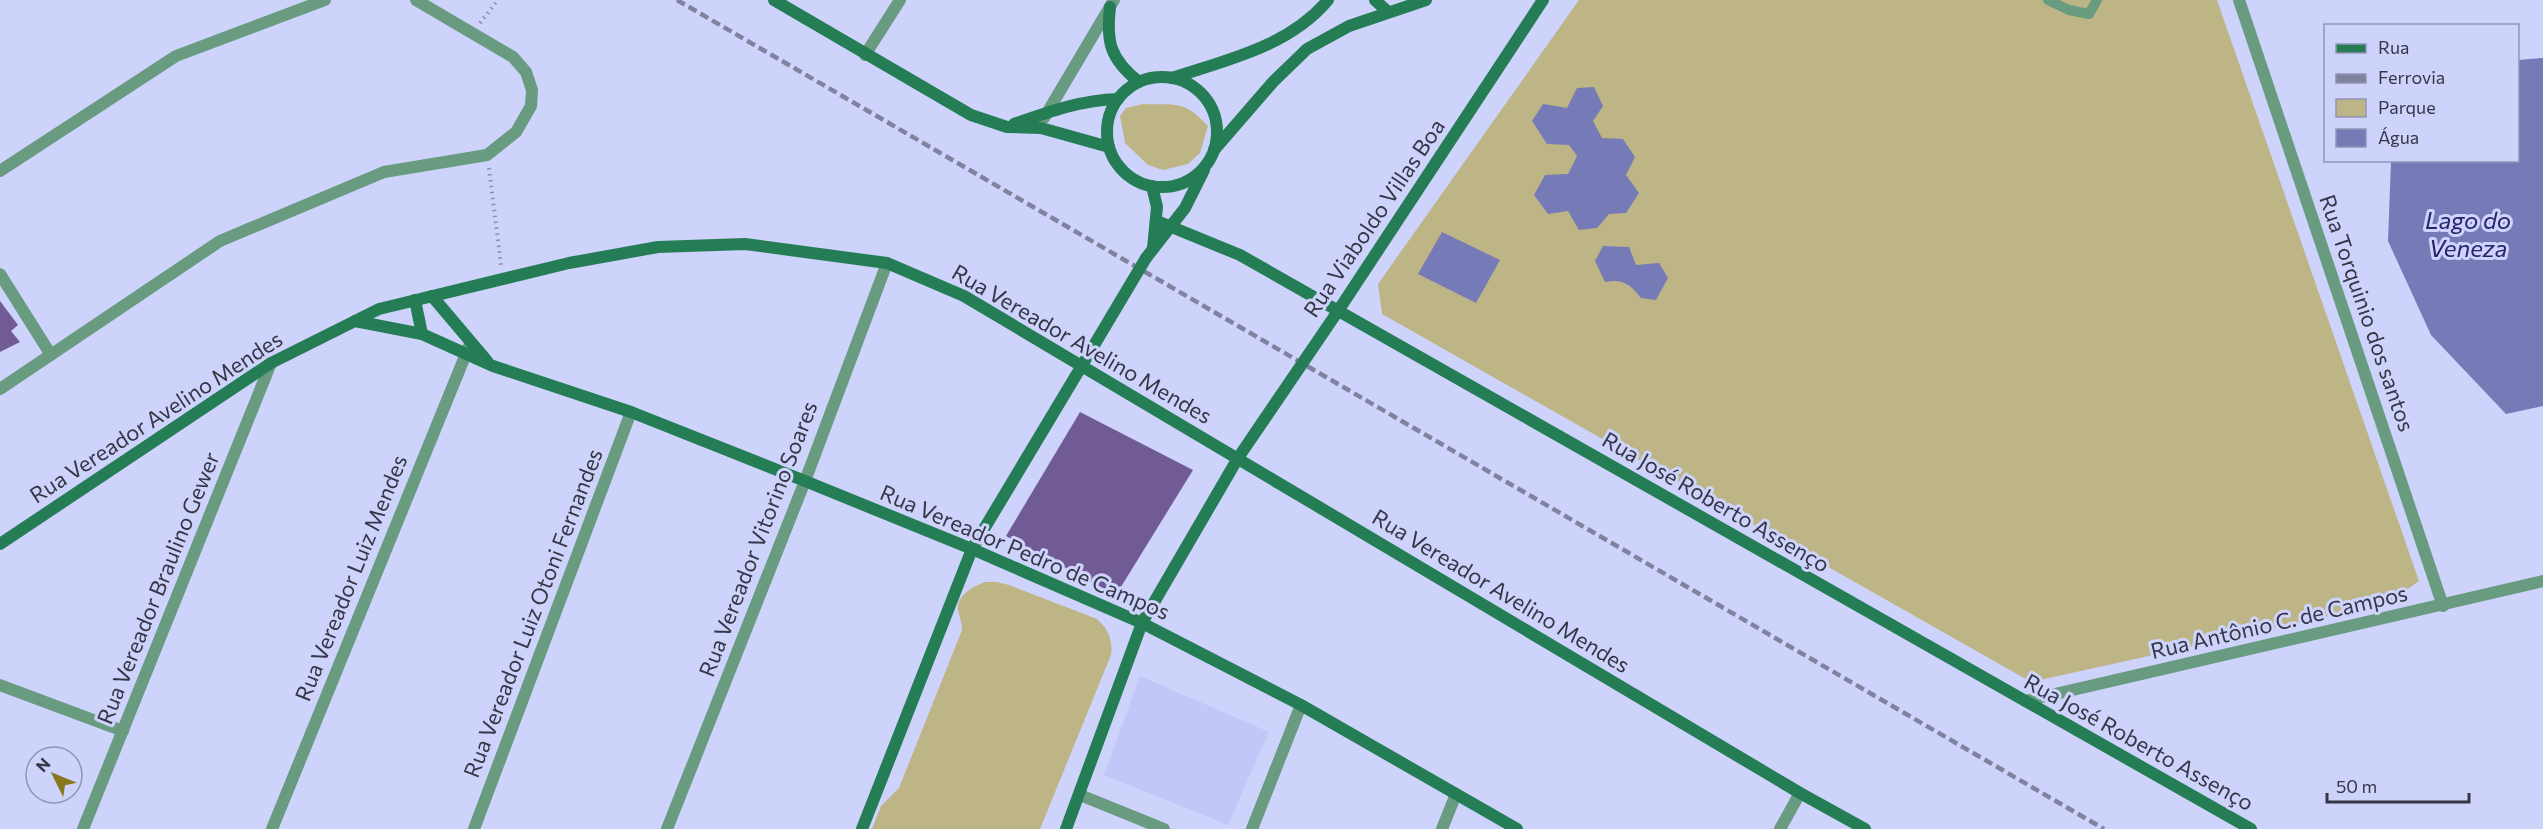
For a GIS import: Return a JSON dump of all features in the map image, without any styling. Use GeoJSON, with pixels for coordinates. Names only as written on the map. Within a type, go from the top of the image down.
{"type":"FeatureCollection","features":[{"type":"Feature","properties":{"kind":"main road"},"geometry":{"type":"LineString","coordinates":[[774,0],[971,116],[1007,127],[1041,128],[1109,147]]}},
{"type":"Feature","properties":{"kind":"main road"},"geometry":{"type":"LineString","coordinates":[[1205,166],[1191,179],[1172,186],[1152,186],[1137,181],[1123,171],[1114,160],[1109,147],[1107,130],[1110,114],[1118,99],[1139,82],[1149,78],[1172,78],[1251,52],[1296,31],[1315,16],[1328,0]]}},
{"type":"Feature","properties":{"kind":"main road"},"geometry":{"type":"LineString","coordinates":[[1375,0],[1388,12]]}},
{"type":"Feature","properties":{"kind":"main road"},"geometry":{"type":"LineString","coordinates":[[862,829],[972,549],[1083,367],[1149,253],[1172,226],[1194,194],[1214,150],[1273,82],[1308,49],[1349,26],[1426,0]]}},
{"type":"Feature","properties":{"kind":"main road","name":"Rua Viaboldo Villas Boa"},"geometry":{"type":"LineString","coordinates":[[1066,829],[1142,623],[1238,458],[1543,0]]}},
{"type":"Feature","properties":{"kind":"main road"},"geometry":{"type":"LineString","coordinates":[[1112,3],[1109,44],[1117,61],[1139,82]]}},
{"type":"Feature","properties":{"kind":"main road"},"geometry":{"type":"LineString","coordinates":[[1172,78],[1194,87],[1210,104],[1217,127],[1214,150]]}},
{"type":"Feature","properties":{"kind":"main road"},"geometry":{"type":"LineString","coordinates":[[1007,127],[1085,101],[1118,99]]}},
{"type":"Feature","properties":{"kind":"main road"},"geometry":{"type":"LineString","coordinates":[[1149,253],[1157,221],[1156,194],[1152,186]]}},
{"type":"Feature","properties":{"kind":"main road","name":"Rua José Roberto Assenço"},"geometry":{"type":"LineString","coordinates":[[1157,221],[1240,255],[2251,829]]}},
{"type":"Feature","properties":{"kind":"main road","name":"Rua Vereador Avelino Mendes"},"geometry":{"type":"LineString","coordinates":[[0,544],[271,363],[379,309],[569,263],[658,247],[745,244],[887,263],[964,296],[1800,793],[1865,829]]}},
{"type":"Feature","properties":{"kind":"main road","name":"Rua Vereador Pedro de Campos"},"geometry":{"type":"LineString","coordinates":[[432,296],[468,348]]}},
{"type":"Feature","properties":{"kind":"main road"},"geometry":{"type":"LineString","coordinates":[[415,300],[422,334]]}},
{"type":"Feature","properties":{"kind":"main road","name":"Rua Vereador Pedro de Campos"},"geometry":{"type":"LineString","coordinates":[[355,321],[422,334],[468,348],[493,366],[631,412],[972,549],[1142,623],[1301,705],[1517,829]]}},
{"type":"Feature","properties":{"kind":"street"},"geometry":{"type":"LineString","coordinates":[[0,171],[176,56],[325,0]]}},
{"type":"Feature","properties":{"kind":"street"},"geometry":{"type":"LineString","coordinates":[[0,389],[220,241],[384,172],[487,155],[516,132],[531,106],[532,90],[526,72],[513,57],[416,0]]}},
{"type":"Feature","properties":{"kind":"street"},"geometry":{"type":"LineString","coordinates":[[865,55],[900,0]]}},
{"type":"Feature","properties":{"kind":"street","name":"Rua Torquinio dos santos"},"geometry":{"type":"LineString","coordinates":[[2239,0],[2443,606]]}},
{"type":"Feature","properties":{"kind":"street"},"geometry":{"type":"LineString","coordinates":[[1041,128],[1045,113],[1112,3]]}},
{"type":"Feature","properties":{"kind":"street","name":"Rua Vereador Vitorino Soares"},"geometry":{"type":"LineString","coordinates":[[667,829],[805,481],[887,263]]}},
{"type":"Feature","properties":{"kind":"street"},"geometry":{"type":"LineString","coordinates":[[0,274],[51,355]]}},
{"type":"Feature","properties":{"kind":"street","name":"Rua Vereador Luiz Mendes"},"geometry":{"type":"LineString","coordinates":[[272,829],[468,348]]}},
{"type":"Feature","properties":{"kind":"street","name":"Rua Vereador Braulino Gewer"},"geometry":{"type":"LineString","coordinates":[[83,829],[271,363]]}},
{"type":"Feature","properties":{"kind":"street","name":"Rua Vereador Luiz Otoni Fernandes"},"geometry":{"type":"LineString","coordinates":[[474,829],[631,412]]}},
{"type":"Feature","properties":{"kind":"street","name":"Rua Antônio C. de Campos"},"geometry":{"type":"LineString","coordinates":[[2025,701],[2543,581]]}},
{"type":"Feature","properties":{"kind":"street"},"geometry":{"type":"LineString","coordinates":[[0,685],[123,731]]}},
{"type":"Feature","properties":{"kind":"street"},"geometry":{"type":"LineString","coordinates":[[1252,829],[1301,705]]}},
{"type":"Feature","properties":{"kind":"street"},"geometry":{"type":"LineString","coordinates":[[1780,829],[1800,793]]}},
{"type":"Feature","properties":{"kind":"street"},"geometry":{"type":"LineString","coordinates":[[1442,829],[1456,794]]}},
{"type":"Feature","properties":{"kind":"street"},"geometry":{"type":"LineString","coordinates":[[1080,795],[1164,829]]}},
{"type":"Feature","properties":{"kind":"lane"},"geometry":{"type":"LineString","coordinates":[[2048,0],[2082,15],[2089,14],[2097,0]]}},
{"type":"Feature","properties":{"kind":"path"},"geometry":{"type":"LineString","coordinates":[[473,33],[498,0]]}},
{"type":"Feature","properties":{"kind":"path"},"geometry":{"type":"LineString","coordinates":[[487,155],[502,279]]}},
{"type":"Feature","properties":{"kind":"shaded area"},"geometry":{"type":"Polygon","coordinates":[[[1140,676],[1269,732],[1228,825],[1104,775],[1140,676]]]}},
{"type":"Feature","properties":{"kind":"green space"},"geometry":{"type":"Polygon","coordinates":[[[1579,0],[2217,0],[2419,581],[2388,603],[2031,682],[1382,314],[1378,284],[1579,0]]]}},
{"type":"Feature","properties":{"kind":"green space"},"geometry":{"type":"Polygon","coordinates":[[[1143,104],[1179,106],[1200,118],[1208,126],[1200,153],[1188,164],[1163,170],[1148,165],[1125,143],[1120,116],[1126,108],[1143,104]]]}},
{"type":"Feature","properties":{"kind":"green space"},"geometry":{"type":"Polygon","coordinates":[[[985,582],[1009,585],[1097,619],[1107,631],[1110,639],[1111,655],[1040,829],[872,829],[881,806],[899,788],[962,630],[958,609],[960,599],[971,589],[985,582]]]}},
{"type":"Feature","properties":{"kind":"water","name":"Lago do Veneza"},"geometry":{"type":"Polygon","coordinates":[[[2543,58],[2543,406],[2506,414],[2431,335],[2388,241],[2391,162],[2519,162],[2519,60],[2543,58]]]}},
{"type":"Feature","properties":{"kind":"water"},"geometry":{"type":"Polygon","coordinates":[[[1594,87],[1603,106],[1593,121],[1602,138],[1623,139],[1635,157],[1626,175],[1639,193],[1626,213],[1609,214],[1597,228],[1579,230],[1568,211],[1548,214],[1534,195],[1545,175],[1568,174],[1577,156],[1569,145],[1547,144],[1532,121],[1543,104],[1567,108],[1577,88],[1594,87]]]}},
{"type":"Feature","properties":{"kind":"water"},"geometry":{"type":"Polygon","coordinates":[[[1442,232],[1500,260],[1476,303],[1418,274],[1442,232]]]}},
{"type":"Feature","properties":{"kind":"water"},"geometry":{"type":"Polygon","coordinates":[[[1603,246],[1629,247],[1636,265],[1659,263],[1668,278],[1656,300],[1641,298],[1634,289],[1622,282],[1605,282],[1595,261],[1603,246]]]}},
{"type":"Feature","properties":{"kind":"building"},"geometry":{"type":"Polygon","coordinates":[[[0,301],[18,325],[11,331],[20,342],[0,352],[0,301]]]}},
{"type":"Feature","properties":{"kind":"building"},"geometry":{"type":"Polygon","coordinates":[[[1080,412],[1193,470],[1116,595],[1006,536],[1080,412]]]}},
{"type":"Feature","properties":{"kind":"railway"},"geometry":{"type":"LineString","coordinates":[[677,0],[2104,829]]}}]}
